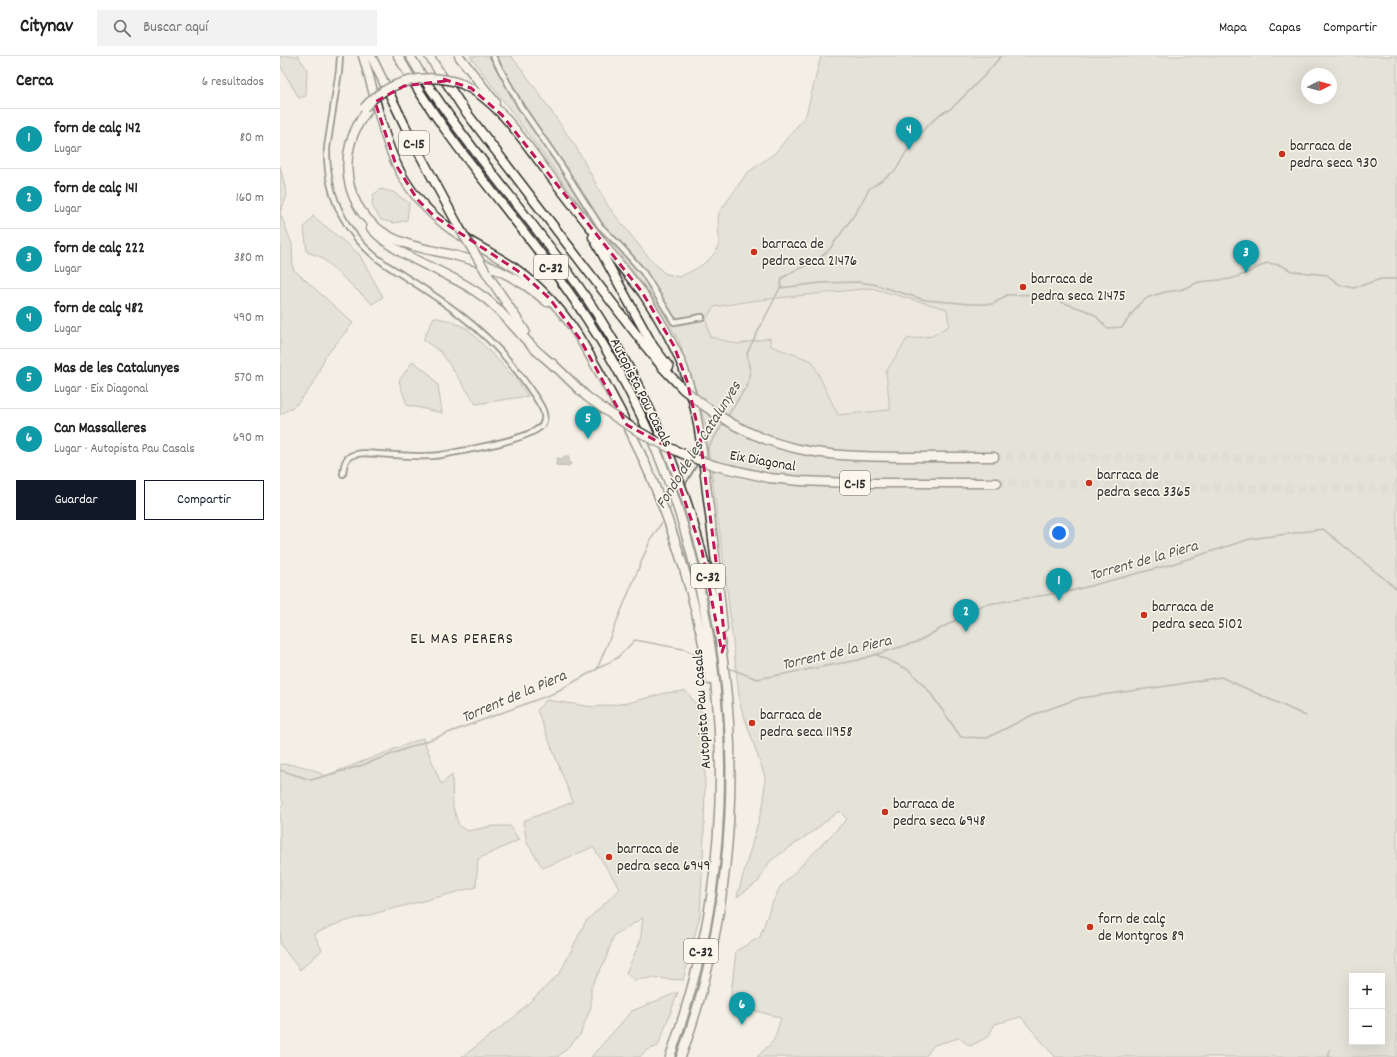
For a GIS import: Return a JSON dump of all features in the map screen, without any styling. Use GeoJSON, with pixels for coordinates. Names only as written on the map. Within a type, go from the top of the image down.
{"type":"FeatureCollection","features":[{"type":"Feature","properties":{"kind":"highway"},"geometry":{"type":"LineString","coordinates":[[362,56],[388,146],[396,165],[409,188],[426,208],[442,223],[476,246],[511,266],[533,282],[546,294],[573,327],[610,391],[635,442],[666,516],[710,661]]}},
{"type":"Feature","properties":{"kind":"highway","name":"C-15"},"geometry":{"type":"LineString","coordinates":[[371,56],[410,136],[460,229],[522,327],[555,367]]}},
{"type":"Feature","properties":{"kind":"highway","name":"Autopista Pau Casals"},"geometry":{"type":"LineString","coordinates":[[398,56],[416,88],[452,139],[556,274],[593,328],[618,371],[654,443],[674,496],[696,571],[702,599],[710,661]]}},
{"type":"Feature","properties":{"kind":"highway","name":"Autopista Pau Casals"},"geometry":{"type":"LineString","coordinates":[[410,56],[428,87],[458,130],[564,267],[597,314],[640,389],[663,439],[684,493],[702,551],[709,579],[724,666],[731,765],[729,822],[725,874],[717,923],[708,965],[693,1021],[681,1057]]}},
{"type":"Feature","properties":{"kind":"highway","name":"C-15"},"geometry":{"type":"LineString","coordinates":[[429,56],[451,91],[488,142],[642,343],[675,380]]}},
{"type":"Feature","properties":{"kind":"highway"},"geometry":{"type":"LineString","coordinates":[[460,56],[530,149]]}},
{"type":"Feature","properties":{"kind":"highway"},"geometry":{"type":"LineString","coordinates":[[555,367],[530,345],[509,320],[486,299],[466,285],[410,258],[390,246],[376,234],[354,207],[347,189],[343,170],[346,145],[355,121],[365,109],[385,95],[398,88],[411,84],[437,82],[462,86],[481,94],[502,115],[530,149],[642,292],[664,328],[674,346],[687,381],[697,421],[702,451],[725,643],[722,652]]}},
{"type":"Feature","properties":{"kind":"highway"},"geometry":{"type":"LineString","coordinates":[[462,86],[479,98],[499,118],[588,230],[603,253],[653,346],[670,369],[675,380]]}},
{"type":"Feature","properties":{"kind":"highway"},"geometry":{"type":"LineString","coordinates":[[365,109],[354,132],[348,150],[347,161],[348,179],[352,192],[368,219],[382,232],[404,243],[468,259],[496,268],[524,284],[543,299],[563,320],[610,391]]}},
{"type":"Feature","properties":{"kind":"highway","name":"Eix Diagonal"},"geometry":{"type":"LineString","coordinates":[[555,367],[586,396],[604,410],[640,433],[677,451],[716,466],[769,478],[801,481],[851,483],[997,483]]}},
{"type":"Feature","properties":{"kind":"highway","name":"Eix Diagonal"},"geometry":{"type":"LineString","coordinates":[[675,380],[702,404],[725,420],[745,431],[796,449],[821,454],[856,456],[994,457]]}},
{"type":"Feature","properties":{"kind":"highway","name":"C-32"},"geometry":{"type":"LineString","coordinates":[[670,1057],[686,1010],[700,954],[710,899],[717,842],[718,794],[710,661]]}},
{"type":"Feature","properties":{"kind":"street"},"geometry":{"type":"LineString","coordinates":[[340,56],[340,71],[327,161],[331,188],[343,218],[360,242],[383,262],[459,313],[495,346],[527,385],[541,406],[544,418],[540,427],[520,436],[501,442],[439,455],[358,453],[349,456],[344,464],[343,474]]}},
{"type":"Feature","properties":{"kind":"street"},"geometry":{"type":"LineString","coordinates":[[493,56],[520,107],[562,165],[600,226],[643,272],[674,322],[702,317]]}},
{"type":"Feature","properties":{"kind":"highlighted area"},"geometry":{"type":"Polygon","coordinates":[[[443,79],[471,88],[502,115],[642,292],[674,346],[687,381],[700,437],[725,643],[722,652],[702,551],[666,446],[627,425],[580,339],[550,299],[524,275],[434,216],[417,199],[396,165],[375,102],[404,86],[445,81],[443,79]]]}},
{"type":"Feature","properties":{"kind":"shaded area"},"geometry":{"type":"Polygon","coordinates":[[[280,56],[298,56],[307,69],[306,96],[299,98],[280,65],[280,56]]]}},
{"type":"Feature","properties":{"kind":"shaded area"},"geometry":{"type":"Polygon","coordinates":[[[470,56],[512,57],[576,147],[608,206],[645,253],[664,273],[679,277],[704,264],[710,259],[718,247],[719,213],[747,173],[775,153],[806,115],[821,56],[1397,56],[1397,1057],[1055,1057],[1021,1017],[995,1024],[988,1037],[970,1046],[959,1038],[934,1045],[925,1057],[757,1057],[774,1040],[781,1018],[750,1009],[729,1011],[736,951],[760,937],[770,908],[780,887],[847,819],[839,811],[770,861],[758,882],[737,897],[764,801],[765,777],[740,704],[725,572],[705,424],[679,341],[661,309],[620,254],[587,214],[470,56]],[[871,288],[751,301],[714,307],[706,319],[710,337],[738,344],[770,338],[771,346],[812,361],[838,415],[890,410],[886,372],[907,339],[932,336],[949,326],[947,309],[871,288]]]}},
{"type":"Feature","properties":{"kind":"shaded area"},"geometry":{"type":"Polygon","coordinates":[[[280,166],[287,195],[280,213],[280,166]]]}},
{"type":"Feature","properties":{"kind":"shaded area"},"geometry":{"type":"Polygon","coordinates":[[[381,189],[393,192],[409,203],[407,220],[394,223],[381,220],[372,206],[373,195],[381,189]]]}},
{"type":"Feature","properties":{"kind":"shaded area"},"geometry":{"type":"Polygon","coordinates":[[[280,213],[292,244],[293,269],[353,323],[325,357],[313,384],[297,404],[280,415],[280,213]]]}},
{"type":"Feature","properties":{"kind":"shaded area"},"geometry":{"type":"Polygon","coordinates":[[[313,216],[359,254],[383,297],[372,304],[321,257],[307,252],[304,228],[313,216]]]}},
{"type":"Feature","properties":{"kind":"shaded area"},"geometry":{"type":"Polygon","coordinates":[[[871,288],[947,309],[949,326],[932,336],[907,339],[886,372],[890,410],[838,415],[812,361],[771,346],[770,338],[738,344],[710,337],[706,319],[713,307],[751,301],[871,288]]]}},
{"type":"Feature","properties":{"kind":"shaded area"},"geometry":{"type":"Polygon","coordinates":[[[434,317],[451,321],[468,329],[515,378],[528,396],[476,404],[441,352],[423,340],[434,317]]]}},
{"type":"Feature","properties":{"kind":"shaded area"},"geometry":{"type":"Polygon","coordinates":[[[413,361],[429,374],[438,385],[442,413],[407,405],[399,381],[413,361]]]}},
{"type":"Feature","properties":{"kind":"shaded area"},"geometry":{"type":"Polygon","coordinates":[[[564,456],[569,456],[569,461],[571,463],[570,465],[556,465],[557,458],[563,459],[564,456]]]}},
{"type":"Feature","properties":{"kind":"shaded area"},"geometry":{"type":"Polygon","coordinates":[[[686,691],[706,717],[704,836],[700,915],[683,980],[651,978],[634,980],[626,973],[640,942],[643,918],[614,935],[605,961],[591,987],[591,1007],[580,1035],[558,1057],[462,1057],[513,1018],[560,973],[586,921],[620,889],[593,847],[543,868],[527,843],[523,821],[573,802],[537,710],[546,700],[594,707],[628,703],[665,693],[686,691]]]}},
{"type":"Feature","properties":{"kind":"shaded area"},"geometry":{"type":"Polygon","coordinates":[[[423,738],[441,784],[452,775],[453,807],[459,826],[468,831],[493,826],[510,826],[519,840],[478,859],[476,887],[339,923],[314,934],[322,950],[300,970],[280,944],[280,808],[284,803],[280,798],[280,764],[304,767],[325,776],[423,738]]]}},
{"type":"Feature","properties":{"kind":"shaded area"},"geometry":{"type":"Polygon","coordinates":[[[678,992],[658,1046],[645,1051],[640,1057],[591,1057],[632,1011],[678,992]]]}},
{"type":"Feature","properties":{"kind":"waterway","name":"Fondo de les Catalunyes"},"geometry":{"type":"LineString","coordinates":[[727,417],[744,390],[747,388],[750,372],[747,353],[780,288],[782,278],[817,260],[829,250],[857,211],[869,189],[896,170],[905,154],[921,132],[940,114],[949,110],[957,103],[985,75],[1001,56]]}},
{"type":"Feature","properties":{"kind":"waterway"},"geometry":{"type":"LineString","coordinates":[[780,288],[821,283],[857,282],[873,284],[925,300],[972,304],[993,304],[1007,295],[1042,294],[1095,315],[1107,328],[1122,327],[1140,303],[1149,297],[1165,292],[1180,290],[1199,282],[1230,279],[1245,274],[1267,263],[1280,265],[1292,271],[1327,275],[1340,285],[1354,288],[1381,279],[1397,279]]}},
{"type":"Feature","properties":{"kind":"waterway","name":"Fondo de les Catalunyes"},"geometry":{"type":"LineString","coordinates":[[706,451],[724,422]]}},
{"type":"Feature","properties":{"kind":"waterway","name":"Fondo de les Catalunyes"},"geometry":{"type":"LineString","coordinates":[[685,485],[698,463]]}},
{"type":"Feature","properties":{"kind":"waterway","name":"Fondo de les Catalunyes"},"geometry":{"type":"LineString","coordinates":[[668,512],[672,505]]}},
{"type":"Feature","properties":{"kind":"waterway","name":"Fondo de les Catalunyes"},"geometry":{"type":"LineString","coordinates":[[597,669],[650,541],[664,519]]}},
{"type":"Feature","properties":{"kind":"waterway","name":"Torrent de la Piera"},"geometry":{"type":"LineString","coordinates":[[726,667],[757,679],[858,660],[917,642],[982,605],[1071,591],[1169,565],[1250,539],[1323,529],[1397,589]]}},
{"type":"Feature","properties":{"kind":"waterway","name":"Torrent de la Piera"},"geometry":{"type":"LineString","coordinates":[[280,770],[311,780],[360,766],[552,694],[617,658],[635,640],[683,649],[702,657]]}},
{"type":"Feature","properties":{"kind":"waterway"},"geometry":{"type":"LineString","coordinates":[[877,655],[909,670],[929,691],[961,737],[987,738],[1032,715],[1080,698],[1221,677],[1306,716]]}},
{"type":"Feature","properties":{"kind":"waterway"},"geometry":{"type":"LineString","coordinates":[[1329,1050],[1329,1057]]}},
{"type":"Feature","properties":{"kind":"tunnel"},"geometry":{"type":"LineString","coordinates":[[994,457],[1397,459]]}},
{"type":"Feature","properties":{"kind":"tunnel"},"geometry":{"type":"LineString","coordinates":[[997,483],[1301,489],[1397,488]]}},
{"type":"Feature","properties":{"kind":"place","name":"forn de calç 482"},"geometry":{"type":"Point","coordinates":[909,150]}},
{"type":"Feature","properties":{"kind":"place","name":"barraca de pedra seca 930"},"geometry":{"type":"Point","coordinates":[1282,154]}},
{"type":"Feature","properties":{"kind":"place","name":"barraca de pedra seca 21476"},"geometry":{"type":"Point","coordinates":[754,252]}},
{"type":"Feature","properties":{"kind":"place","name":"forn de calç 222"},"geometry":{"type":"Point","coordinates":[1246,273]}},
{"type":"Feature","properties":{"kind":"place","name":"barraca de pedra seca 21475"},"geometry":{"type":"Point","coordinates":[1023,287]}},
{"type":"Feature","properties":{"kind":"place","name":"Mas de les Catalunyes"},"geometry":{"type":"Point","coordinates":[588,439]}},
{"type":"Feature","properties":{"kind":"place","name":"barraca de pedra seca 3365"},"geometry":{"type":"Point","coordinates":[1089,483]}},
{"type":"Feature","properties":{"kind":"place","name":"forn de calç 142"},"geometry":{"type":"Point","coordinates":[1059,601]}},
{"type":"Feature","properties":{"kind":"place","name":"barraca de pedra seca 5102"},"geometry":{"type":"Point","coordinates":[1144,615]}},
{"type":"Feature","properties":{"kind":"place","name":"forn de calç 141"},"geometry":{"type":"Point","coordinates":[966,632]}},
{"type":"Feature","properties":{"kind":"place","name":"barraca de pedra seca 11958"},"geometry":{"type":"Point","coordinates":[752,723]}},
{"type":"Feature","properties":{"kind":"place","name":"barraca de pedra seca 6948"},"geometry":{"type":"Point","coordinates":[885,812]}},
{"type":"Feature","properties":{"kind":"place","name":"barraca de pedra seca 6949"},"geometry":{"type":"Point","coordinates":[609,857]}},
{"type":"Feature","properties":{"kind":"place","name":"forn de calç de Montgros 89"},"geometry":{"type":"Point","coordinates":[1090,927]}},
{"type":"Feature","properties":{"kind":"place","name":"Can Massalleres"},"geometry":{"type":"Point","coordinates":[742,1025]}},
{"type":"Feature","properties":{"kind":"district","name":"EL MAS PERERS"},"geometry":{"type":"Point","coordinates":[462,637]}}]}
